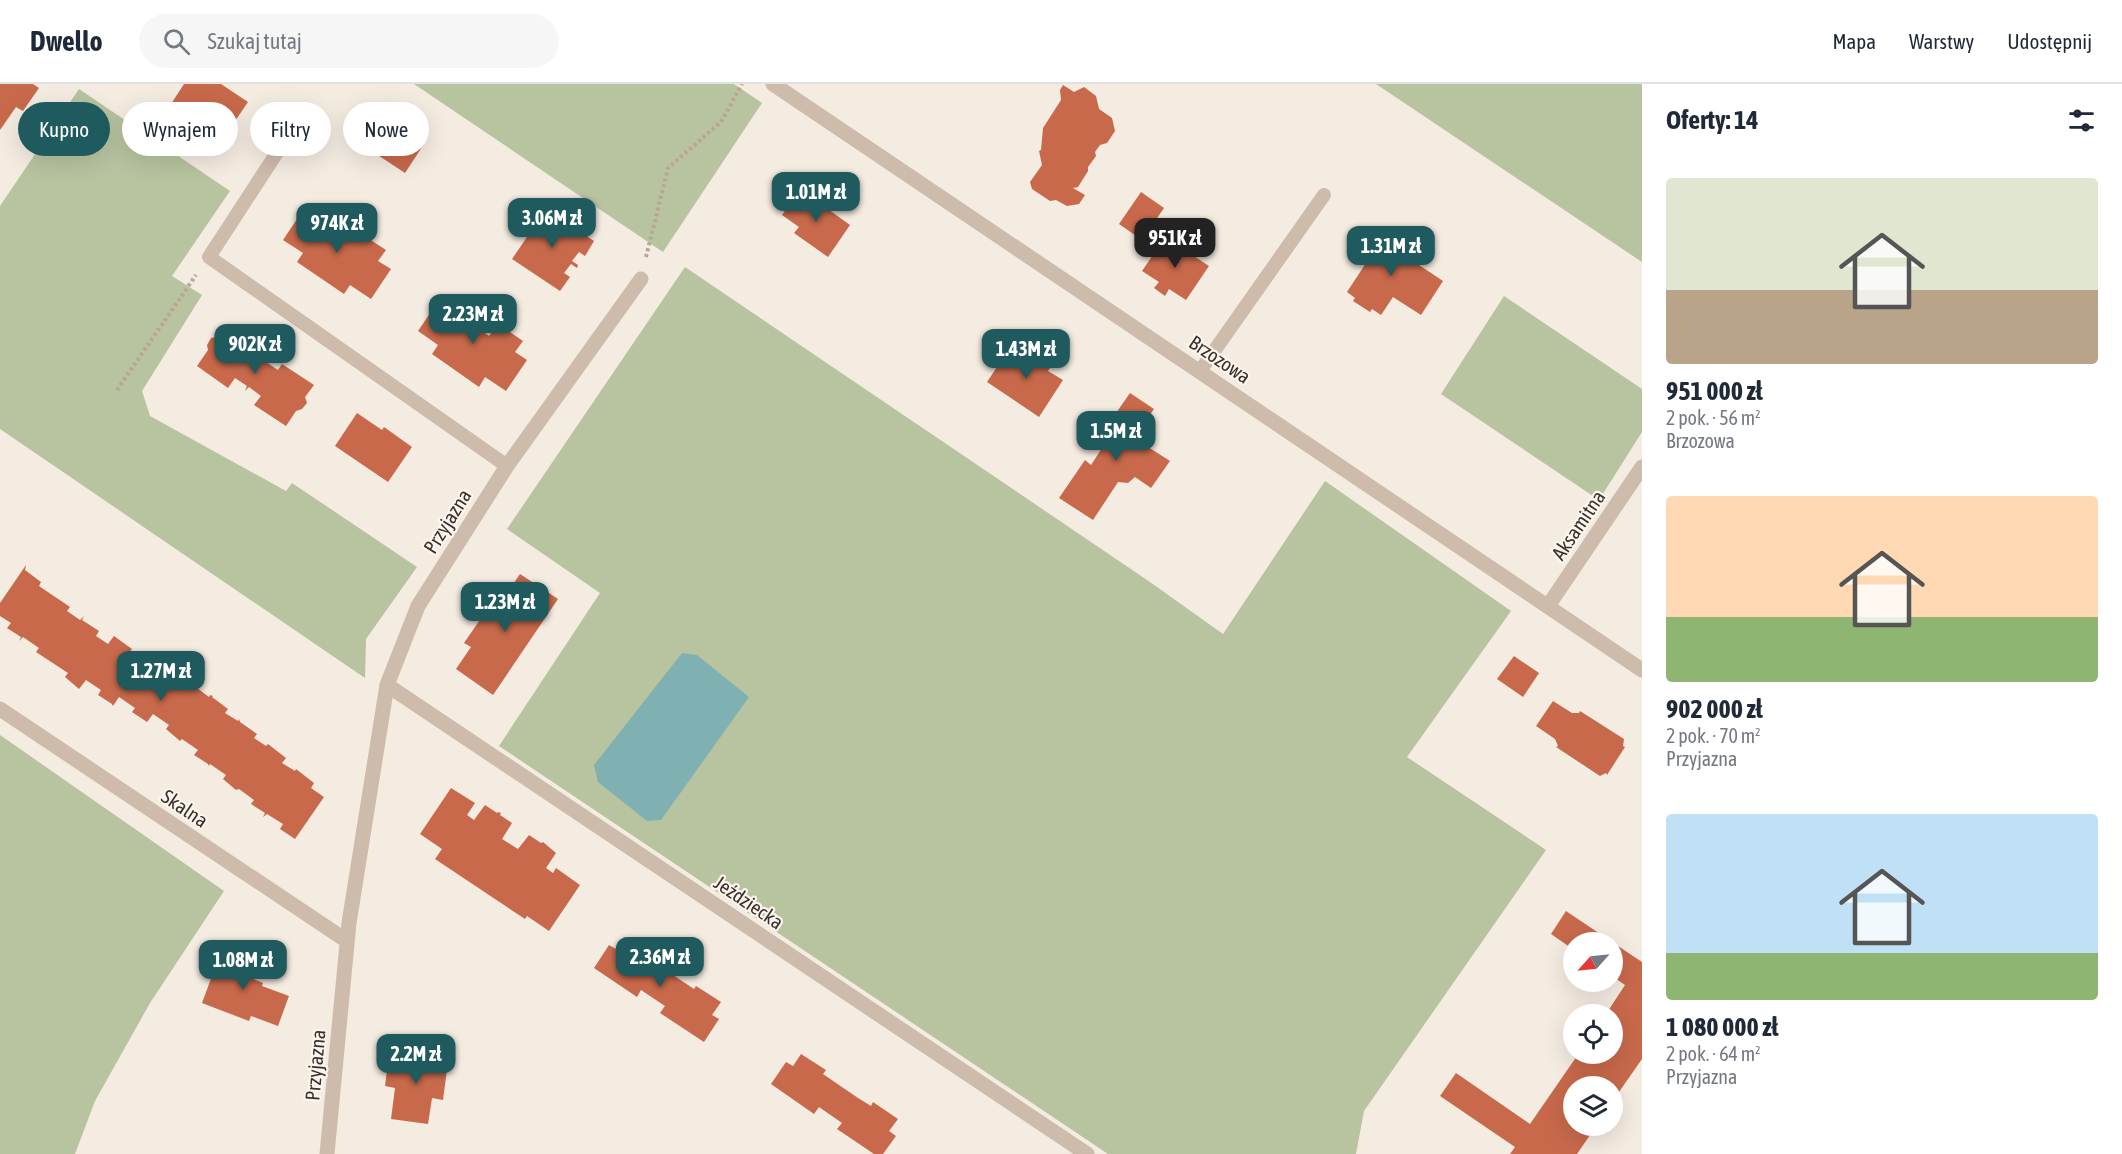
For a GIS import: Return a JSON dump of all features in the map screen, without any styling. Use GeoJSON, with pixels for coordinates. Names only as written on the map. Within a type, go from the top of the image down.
{"type":"FeatureCollection","features":[{"type":"Feature","properties":{"kind":"street","name":"Brzozowa"},"geometry":{"type":"LineString","coordinates":[[773,84],[1642,670]]}},
{"type":"Feature","properties":{"kind":"street","name":"Przyjazna"},"geometry":{"type":"LineString","coordinates":[[327,1154],[346,941],[387,685],[418,606],[507,466],[641,279]]}},
{"type":"Feature","properties":{"kind":"street","name":"Aksamitna"},"geometry":{"type":"LineString","coordinates":[[1548,606],[1642,468]]}},
{"type":"Feature","properties":{"kind":"street","name":"Jeździecka"},"geometry":{"type":"LineString","coordinates":[[387,685],[1087,1154]]}},
{"type":"Feature","properties":{"kind":"street","name":"Skalna"},"geometry":{"type":"LineString","coordinates":[[0,709],[346,941]]}},
{"type":"Feature","properties":{"kind":"lane"},"geometry":{"type":"LineString","coordinates":[[275,156],[209,257],[507,466]]}},
{"type":"Feature","properties":{"kind":"lane"},"geometry":{"type":"LineString","coordinates":[[1200,371],[1324,195]]}},
{"type":"Feature","properties":{"kind":"path"},"geometry":{"type":"LineString","coordinates":[[641,279],[668,168],[721,122],[742,84]]}},
{"type":"Feature","properties":{"kind":"path"},"geometry":{"type":"LineString","coordinates":[[117,390],[209,257]]}},
{"type":"Feature","properties":{"kind":"green space"},"geometry":{"type":"Polygon","coordinates":[[[414,84],[734,84],[762,103],[663,252],[414,84]]]}},
{"type":"Feature","properties":{"kind":"green space"},"geometry":{"type":"Polygon","coordinates":[[[1376,84],[1642,84],[1642,262],[1376,84]]]}},
{"type":"Feature","properties":{"kind":"green space"},"geometry":{"type":"Polygon","coordinates":[[[79,89],[98,102],[70,102],[79,89]]]}},
{"type":"Feature","properties":{"kind":"green space"},"geometry":{"type":"Polygon","coordinates":[[[110,110],[122,118],[122,156],[178,156],[230,191],[172,276],[202,295],[142,391],[150,416],[286,491],[292,483],[417,567],[366,639],[365,678],[0,429],[0,206],[34,156],[110,156],[110,110]]]}},
{"type":"Feature","properties":{"kind":"green space"},"geometry":{"type":"Polygon","coordinates":[[[685,267],[1150,582],[1223,634],[1325,481],[1511,611],[1407,757],[1546,850],[1364,1111],[1356,1154],[1108,1154],[499,746],[600,593],[507,529],[685,267]]]}},
{"type":"Feature","properties":{"kind":"green space"},"geometry":{"type":"Polygon","coordinates":[[[1504,296],[1642,389],[1642,432],[1599,500],[1441,394],[1504,296]]]}},
{"type":"Feature","properties":{"kind":"green space"},"geometry":{"type":"Polygon","coordinates":[[[0,735],[224,891],[150,1003],[95,1101],[75,1154],[0,1154],[0,735]]]}},
{"type":"Feature","properties":{"kind":"water"},"geometry":{"type":"Polygon","coordinates":[[[682,653],[697,655],[749,697],[661,820],[647,821],[598,782],[594,765],[682,653]]]}},
{"type":"Feature","properties":{"kind":"building"},"geometry":{"type":"Polygon","coordinates":[[[0,84],[33,84],[39,88],[29,102],[18,102],[18,108],[16,107],[0,130],[0,84]]]}},
{"type":"Feature","properties":{"kind":"building"},"geometry":{"type":"Polygon","coordinates":[[[184,84],[221,84],[248,102],[238,117],[238,102],[172,102],[184,84]]]}},
{"type":"Feature","properties":{"kind":"building"},"geometry":{"type":"Polygon","coordinates":[[[1063,85],[1074,92],[1084,87],[1096,96],[1099,109],[1112,118],[1115,131],[1107,143],[1100,145],[1078,187],[1073,188],[1085,195],[1079,204],[1067,206],[1056,200],[1050,201],[1032,189],[1030,182],[1042,165],[1039,151],[1043,128],[1061,100],[1060,90],[1063,85]]]}},
{"type":"Feature","properties":{"kind":"building"},"geometry":{"type":"Polygon","coordinates":[[[379,156],[416,156],[405,173],[379,156]]]}},
{"type":"Feature","properties":{"kind":"building"},"geometry":{"type":"Polygon","coordinates":[[[800,189],[850,225],[828,257],[794,233],[799,227],[782,215],[800,189]]]}},
{"type":"Feature","properties":{"kind":"building"},"geometry":{"type":"Polygon","coordinates":[[[1141,192],[1164,208],[1142,240],[1119,224],[1141,192]]]}},
{"type":"Feature","properties":{"kind":"building"},"geometry":{"type":"Polygon","coordinates":[[[322,208],[341,220],[339,224],[344,228],[342,232],[356,242],[359,237],[364,241],[366,237],[386,250],[378,261],[391,269],[371,299],[350,285],[344,294],[297,262],[303,253],[283,240],[303,210],[315,218],[322,208]]]}},
{"type":"Feature","properties":{"kind":"building"},"geometry":{"type":"Polygon","coordinates":[[[546,209],[594,241],[585,256],[579,252],[572,261],[578,265],[577,268],[571,264],[564,273],[570,277],[560,291],[512,259],[546,209]]]}},
{"type":"Feature","properties":{"kind":"building"},"geometry":{"type":"Polygon","coordinates":[[[1369,227],[1418,260],[1416,263],[1443,281],[1421,315],[1393,297],[1381,315],[1372,309],[1370,312],[1353,301],[1355,298],[1347,292],[1366,263],[1352,253],[1369,227]]]}},
{"type":"Feature","properties":{"kind":"building"},"geometry":{"type":"Polygon","coordinates":[[[1165,237],[1209,266],[1186,300],[1169,289],[1165,296],[1154,288],[1159,282],[1142,271],[1165,237]]]}},
{"type":"Feature","properties":{"kind":"building"},"geometry":{"type":"Polygon","coordinates":[[[458,297],[477,309],[474,314],[480,318],[475,326],[489,336],[495,328],[501,332],[504,328],[523,341],[515,352],[527,360],[506,391],[485,377],[479,387],[432,354],[438,345],[418,331],[439,300],[451,308],[458,297]]]}},
{"type":"Feature","properties":{"kind":"building"},"geometry":{"type":"Polygon","coordinates":[[[225,325],[256,346],[252,352],[264,360],[269,358],[266,362],[278,370],[282,364],[314,385],[305,397],[307,403],[302,409],[296,411],[286,426],[254,405],[261,396],[249,387],[245,391],[247,386],[235,378],[228,388],[197,366],[208,350],[207,345],[211,338],[216,337],[225,325]]]}},
{"type":"Feature","properties":{"kind":"building"},"geometry":{"type":"Polygon","coordinates":[[[1011,346],[1027,356],[1030,351],[1052,365],[1048,371],[1063,380],[1039,417],[987,382],[1011,346]]]}},
{"type":"Feature","properties":{"kind":"building"},"geometry":{"type":"Polygon","coordinates":[[[1130,393],[1154,409],[1134,438],[1170,461],[1151,488],[1135,477],[1128,483],[1118,482],[1093,520],[1059,498],[1085,460],[1091,465],[1115,428],[1109,423],[1130,393]]]}},
{"type":"Feature","properties":{"kind":"building"},"geometry":{"type":"Polygon","coordinates":[[[357,413],[382,430],[384,427],[412,447],[388,482],[335,446],[357,413]]]}},
{"type":"Feature","properties":{"kind":"building"},"geometry":{"type":"Polygon","coordinates":[[[26,565],[25,570],[41,582],[39,586],[70,607],[67,611],[80,620],[84,616],[82,620],[99,631],[96,636],[108,644],[114,636],[132,649],[129,653],[142,662],[148,652],[166,666],[163,671],[175,679],[182,670],[200,684],[197,688],[209,697],[213,696],[228,709],[225,713],[238,721],[239,719],[257,734],[254,738],[266,746],[268,744],[286,758],[282,763],[295,771],[296,769],[314,783],[311,788],[324,797],[295,839],[280,829],[283,824],[267,814],[263,817],[265,813],[251,804],[254,800],[239,789],[236,790],[223,779],[226,775],[194,755],[198,750],[182,739],[180,741],[166,729],[169,725],[153,714],[147,722],[132,712],[135,708],[119,697],[113,706],[98,695],[101,690],[86,680],[79,689],[65,677],[68,673],[36,652],[39,648],[23,637],[19,641],[21,637],[7,628],[11,623],[0,616],[0,603],[26,565]]]}},
{"type":"Feature","properties":{"kind":"building"},"geometry":{"type":"Polygon","coordinates":[[[520,574],[558,599],[493,695],[456,669],[471,647],[464,643],[499,592],[505,596],[520,574]]]}},
{"type":"Feature","properties":{"kind":"building"},"geometry":{"type":"Polygon","coordinates":[[[1514,656],[1539,673],[1523,697],[1497,679],[1514,656]]]}},
{"type":"Feature","properties":{"kind":"building"},"geometry":{"type":"Polygon","coordinates":[[[1553,701],[1572,713],[1580,711],[1624,739],[1623,746],[1625,747],[1607,775],[1606,773],[1600,776],[1556,747],[1558,746],[1555,739],[1536,726],[1553,701]]]}},
{"type":"Feature","properties":{"kind":"building"},"geometry":{"type":"Polygon","coordinates":[[[451,788],[475,803],[467,815],[474,820],[485,805],[501,813],[500,815],[512,823],[502,839],[518,849],[529,835],[543,842],[556,853],[546,868],[553,873],[556,868],[580,885],[549,931],[527,916],[525,919],[435,859],[442,849],[420,834],[451,788]]]}},
{"type":"Feature","properties":{"kind":"building"},"geometry":{"type":"Polygon","coordinates":[[[1566,911],[1597,932],[1563,932],[1563,942],[1551,934],[1566,911]]]}},
{"type":"Feature","properties":{"kind":"building"},"geometry":{"type":"Polygon","coordinates":[[[624,937],[649,954],[646,957],[694,989],[696,986],[721,1002],[712,1015],[719,1019],[704,1042],[660,1013],[665,1006],[641,990],[637,997],[594,968],[609,945],[616,949],[624,937]]]}},
{"type":"Feature","properties":{"kind":"building"},"geometry":{"type":"Polygon","coordinates":[[[225,948],[253,959],[246,976],[263,983],[262,986],[289,996],[278,1026],[251,1016],[249,1021],[202,1003],[225,948]]]}},
{"type":"Feature","properties":{"kind":"building"},"geometry":{"type":"Polygon","coordinates":[[[1623,949],[1642,962],[1642,1059],[1623,1086],[1623,1076],[1563,1076],[1571,1064],[1623,1064],[1623,1004],[1613,1004],[1620,992],[1623,992],[1625,985],[1623,984],[1623,949]]]}},
{"type":"Feature","properties":{"kind":"building"},"geometry":{"type":"Polygon","coordinates":[[[427,1051],[449,1054],[443,1100],[432,1098],[428,1124],[391,1119],[395,1088],[385,1086],[389,1055],[426,1060],[427,1051]]]}},
{"type":"Feature","properties":{"kind":"building"},"geometry":{"type":"Polygon","coordinates":[[[801,1054],[826,1070],[823,1074],[858,1098],[871,1106],[873,1102],[898,1119],[889,1131],[896,1136],[883,1154],[874,1154],[837,1129],[842,1123],[819,1107],[814,1114],[771,1084],[786,1062],[793,1066],[801,1054]]]}},
{"type":"Feature","properties":{"kind":"building"},"geometry":{"type":"Polygon","coordinates":[[[1456,1073],[1530,1124],[1563,1076],[1563,1136],[1589,1136],[1577,1154],[1510,1154],[1515,1147],[1440,1096],[1456,1073]]]}}]}
